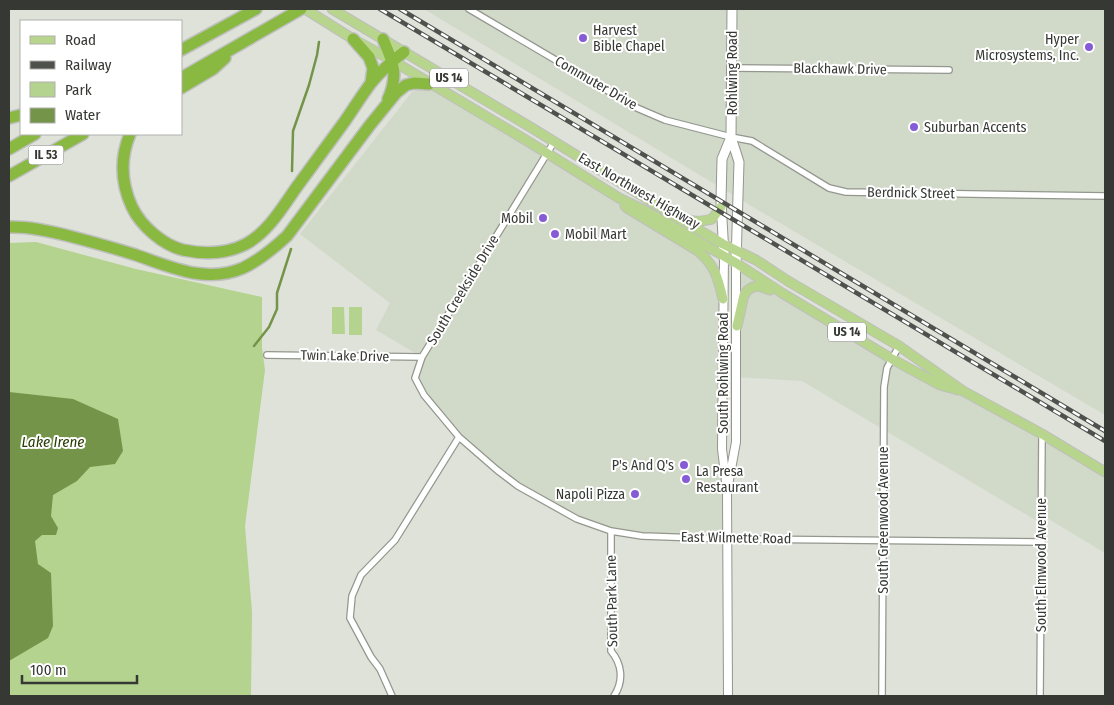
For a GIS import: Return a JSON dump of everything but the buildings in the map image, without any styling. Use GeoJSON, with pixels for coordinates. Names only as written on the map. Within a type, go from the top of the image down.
{"type":"FeatureCollection","features":[{"type":"Feature","properties":{"kind":"highway"},"geometry":{"type":"LineString","coordinates":[[182,49],[256,9]]}},
{"type":"Feature","properties":{"kind":"highway"},"geometry":{"type":"LineString","coordinates":[[182,77],[301,9]]}},
{"type":"Feature","properties":{"kind":"highway"},"geometry":{"type":"LineString","coordinates":[[182,46],[219,29]]}},
{"type":"Feature","properties":{"kind":"highway"},"geometry":{"type":"LineString","coordinates":[[182,87],[213,69],[247,40]]}},
{"type":"Feature","properties":{"kind":"highway"},"geometry":{"type":"LineString","coordinates":[[353,40],[369,58],[373,68],[371,83]]}},
{"type":"Feature","properties":{"kind":"highway"},"geometry":{"type":"LineString","coordinates":[[383,40],[393,61],[394,82],[386,105]]}},
{"type":"Feature","properties":{"kind":"highway"},"geometry":{"type":"LineString","coordinates":[[130,135],[124,153],[122,169],[128,200],[144,225],[158,238],[176,248],[196,253],[232,250],[255,238],[270,223],[371,83],[404,52]]}},
{"type":"Feature","properties":{"kind":"highway"},"geometry":{"type":"LineString","coordinates":[[9,227],[35,228],[103,244],[173,269],[190,273],[205,275],[223,274],[242,268],[272,250],[287,236],[396,93],[406,85],[414,83],[429,84]]}},
{"type":"Feature","properties":{"kind":"highway","name":"IL 53"},"geometry":{"type":"LineString","coordinates":[[9,149],[33,135]]}},
{"type":"Feature","properties":{"kind":"highway","name":"IL 53"},"geometry":{"type":"LineString","coordinates":[[9,176],[81,135]]}},
{"type":"Feature","properties":{"kind":"main road","name":"East Northwest Highway"},"geometry":{"type":"LineString","coordinates":[[305,9],[353,40],[393,61],[619,198],[724,255],[782,293],[892,359],[940,385],[963,391]]}},
{"type":"Feature","properties":{"kind":"main road","name":"East Northwest Highway"},"geometry":{"type":"LineString","coordinates":[[332,9],[670,213],[723,244],[756,260],[788,281],[899,346],[963,391],[1042,434],[1105,472]]}},
{"type":"Feature","properties":{"kind":"main road","name":"Rohlwing Road"},"geometry":{"type":"LineString","coordinates":[[732,9],[731,137],[739,162],[736,263]]}},
{"type":"Feature","properties":{"kind":"main road","name":"Rohlwing Road"},"geometry":{"type":"LineString","coordinates":[[724,255],[721,207],[722,159],[731,137]]}},
{"type":"Feature","properties":{"kind":"main road"},"geometry":{"type":"LineString","coordinates":[[619,198],[627,208],[703,255],[714,268],[723,300]]}},
{"type":"Feature","properties":{"kind":"main road"},"geometry":{"type":"LineString","coordinates":[[670,213],[693,222],[701,222],[712,219],[721,207]]}},
{"type":"Feature","properties":{"kind":"main road"},"geometry":{"type":"LineString","coordinates":[[737,326],[744,295],[748,290],[759,286],[782,293]]}},
{"type":"Feature","properties":{"kind":"street","name":"Commuter Drive"},"geometry":{"type":"LineString","coordinates":[[469,9],[637,108],[665,120],[731,137]]}},
{"type":"Feature","properties":{"kind":"street","name":"Blackhawk Drive"},"geometry":{"type":"LineString","coordinates":[[732,68],[949,70]]}},
{"type":"Feature","properties":{"kind":"street","name":"Berdnick Street"},"geometry":{"type":"LineString","coordinates":[[731,137],[752,141],[829,188],[846,192],[1105,196]]}},
{"type":"Feature","properties":{"kind":"street","name":"South Creekside Drive"},"geometry":{"type":"LineString","coordinates":[[459,437],[424,395],[415,378],[422,357],[554,142]]}},
{"type":"Feature","properties":{"kind":"street","name":"South Rohlwing Road"},"geometry":{"type":"LineString","coordinates":[[724,255],[722,449],[728,490],[728,696]]}},
{"type":"Feature","properties":{"kind":"street","name":"South Rohlwing Road"},"geometry":{"type":"LineString","coordinates":[[728,490],[736,442],[736,263]]}},
{"type":"Feature","properties":{"kind":"street","name":"South Greenwood Avenue"},"geometry":{"type":"LineString","coordinates":[[882,696],[884,387],[887,368],[899,346]]}},
{"type":"Feature","properties":{"kind":"street","name":"Twin Lake Drive"},"geometry":{"type":"LineString","coordinates":[[267,355],[422,357]]}},
{"type":"Feature","properties":{"kind":"street","name":"South Elmwood Avenue"},"geometry":{"type":"LineString","coordinates":[[1040,696],[1042,434]]}},
{"type":"Feature","properties":{"kind":"street","name":"East Wilmette Road"},"geometry":{"type":"LineString","coordinates":[[459,437],[518,486],[577,519],[611,531],[642,536],[728,539],[1042,542]]}},
{"type":"Feature","properties":{"kind":"street"},"geometry":{"type":"LineString","coordinates":[[392,696],[380,669],[371,657],[350,618],[352,596],[361,574],[395,540],[459,437]]}},
{"type":"Feature","properties":{"kind":"street","name":"South Park Lane"},"geometry":{"type":"LineString","coordinates":[[611,531],[611,651],[616,657],[622,675],[614,696]]}},
{"type":"Feature","properties":{"kind":"shaded area"},"geometry":{"type":"Polygon","coordinates":[[[424,9],[1105,9],[1105,415],[748,204],[424,9]]]}},
{"type":"Feature","properties":{"kind":"shaded area"},"geometry":{"type":"Polygon","coordinates":[[[429,84],[703,255],[723,299],[722,449],[728,539],[611,531],[577,519],[518,486],[459,437],[424,395],[415,378],[422,357],[376,330],[390,303],[300,234],[412,92],[429,84]]]}},
{"type":"Feature","properties":{"kind":"shaded area"},"geometry":{"type":"Polygon","coordinates":[[[736,263],[890,358],[963,391],[1105,472],[1105,553],[1042,515],[1042,524],[802,381],[735,377],[736,263]]]}},
{"type":"Feature","properties":{"kind":"green space"},"geometry":{"type":"Polygon","coordinates":[[[36,242],[136,269],[262,297],[262,348],[265,370],[245,526],[252,612],[251,696],[9,696],[9,243],[36,242]]]}},
{"type":"Feature","properties":{"kind":"green space"},"geometry":{"type":"Polygon","coordinates":[[[332,307],[344,307],[345,334],[332,334],[332,307]]]}},
{"type":"Feature","properties":{"kind":"green space"},"geometry":{"type":"Polygon","coordinates":[[[349,307],[362,307],[362,335],[349,335],[349,307]]]}},
{"type":"Feature","properties":{"kind":"water","name":"Lake Irene"},"geometry":{"type":"Polygon","coordinates":[[[9,392],[73,399],[118,419],[123,451],[115,464],[90,467],[77,481],[53,495],[51,516],[58,528],[56,535],[42,535],[35,541],[38,564],[51,573],[53,626],[48,638],[9,661],[9,392]]]}},
{"type":"Feature","properties":{"kind":"waterway"},"geometry":{"type":"LineString","coordinates":[[292,171],[293,131],[309,85],[319,42]]}},
{"type":"Feature","properties":{"kind":"waterway"},"geometry":{"type":"LineString","coordinates":[[254,346],[269,327],[277,309],[277,293],[291,249]]}},
{"type":"Feature","properties":{"kind":"railway"},"geometry":{"type":"LineString","coordinates":[[380,9],[1105,441]]}},
{"type":"Feature","properties":{"kind":"railway"},"geometry":{"type":"LineString","coordinates":[[400,9],[1105,431]]}},
{"type":"Feature","properties":{"kind":"place","name":"Harvest Bible Chapel"},"geometry":{"type":"Point","coordinates":[583,38]}},
{"type":"Feature","properties":{"kind":"place","name":"Hyper Microsystems, Inc."},"geometry":{"type":"Point","coordinates":[1089,47]}},
{"type":"Feature","properties":{"kind":"place","name":"Suburban Accents"},"geometry":{"type":"Point","coordinates":[914,127]}},
{"type":"Feature","properties":{"kind":"place","name":"Mobil"},"geometry":{"type":"Point","coordinates":[543,218]}},
{"type":"Feature","properties":{"kind":"place","name":"Mobil Mart"},"geometry":{"type":"Point","coordinates":[555,234]}},
{"type":"Feature","properties":{"kind":"place","name":"P's And Q's"},"geometry":{"type":"Point","coordinates":[684,465]}},
{"type":"Feature","properties":{"kind":"place","name":"La Presa Restaurant"},"geometry":{"type":"Point","coordinates":[686,479]}},
{"type":"Feature","properties":{"kind":"place","name":"Napoli Pizza"},"geometry":{"type":"Point","coordinates":[635,494]}}]}
